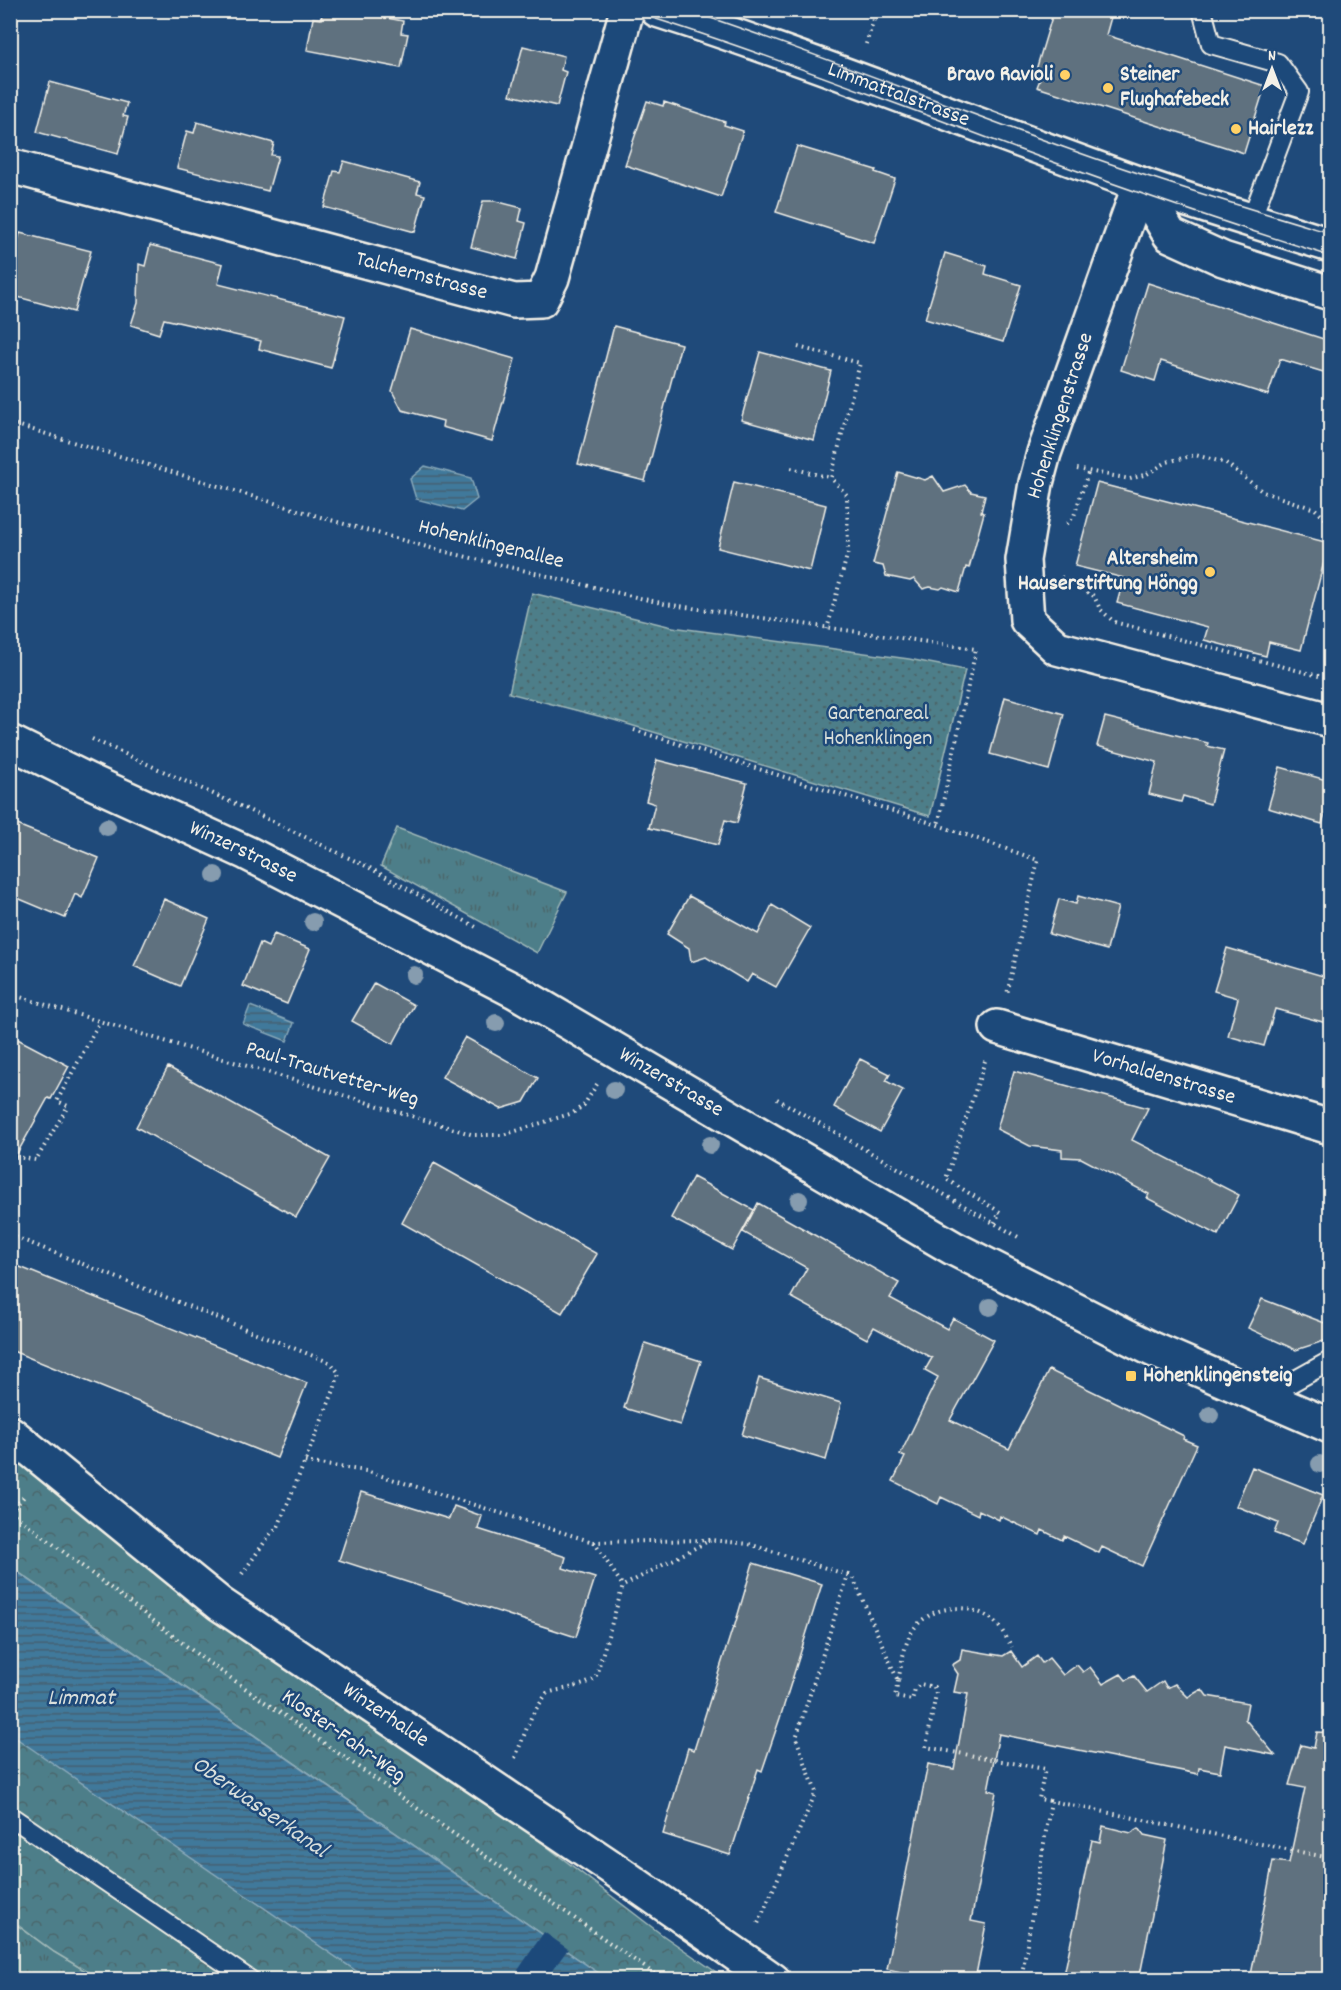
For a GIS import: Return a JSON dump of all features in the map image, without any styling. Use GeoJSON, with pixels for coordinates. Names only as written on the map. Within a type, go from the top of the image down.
{"type":"FeatureCollection","features":[{"type":"Feature","properties":{"kind":"street","name":"Talchernstrasse"},"geometry":{"type":"LineString","coordinates":[[10,166],[514,301],[541,300],[552,278],[627,10]]}},
{"type":"Feature","properties":{"kind":"street","name":"Limmattalstrasse"},"geometry":{"type":"LineString","coordinates":[[657,10],[838,71],[1140,184],[1330,244]]}},
{"type":"Feature","properties":{"kind":"street"},"geometry":{"type":"LineString","coordinates":[[1140,184],[1170,235],[1223,259],[1330,293]]}},
{"type":"Feature","properties":{"kind":"street","name":"Hohenklingenstrasse"},"geometry":{"type":"LineString","coordinates":[[1140,184],[1044,453],[1036,483],[1023,560],[1028,620],[1057,648],[1330,720]]}},
{"type":"Feature","properties":{"kind":"street","name":"Winzerstrasse"},"geometry":{"type":"LineString","coordinates":[[10,742],[257,858],[515,992],[953,1248],[1152,1349],[1330,1426]]}},
{"type":"Feature","properties":{"kind":"street","name":"Vorhaldenstrasse"},"geometry":{"type":"LineString","coordinates":[[997,1027],[1330,1127]]}},
{"type":"Feature","properties":{"kind":"street","name":"Winzerhalde"},"geometry":{"type":"LineString","coordinates":[[10,1433],[220,1604],[608,1864],[773,1980]]}},
{"type":"Feature","properties":{"kind":"lane"},"geometry":{"type":"LineString","coordinates":[[1202,10],[1211,44],[1278,63],[1299,92],[1251,220]]}},
{"type":"Feature","properties":{"kind":"lane"},"geometry":{"type":"LineString","coordinates":[[1263,1398],[1330,1361]]}},
{"type":"Feature","properties":{"kind":"lane"},"geometry":{"type":"LineString","coordinates":[[10,1816],[250,1980]]}},
{"type":"Feature","properties":{"kind":"path"},"geometry":{"type":"LineString","coordinates":[[866,44],[877,10]]}},
{"type":"Feature","properties":{"kind":"path"},"geometry":{"type":"LineString","coordinates":[[798,347],[860,363],[831,478]]}},
{"type":"Feature","properties":{"kind":"path","name":"Hohenklingenallee"},"geometry":{"type":"LineString","coordinates":[[10,423],[438,550],[665,604],[976,649],[938,825]]}},
{"type":"Feature","properties":{"kind":"path"},"geometry":{"type":"LineString","coordinates":[[1062,530],[1074,516],[1088,472],[1130,480],[1147,474],[1167,462],[1196,455],[1226,463],[1263,492],[1315,509],[1330,523]]}},
{"type":"Feature","properties":{"kind":"path"},"geometry":{"type":"LineString","coordinates":[[791,468],[831,478],[847,495],[848,552],[827,629]]}},
{"type":"Feature","properties":{"kind":"path"},"geometry":{"type":"LineString","coordinates":[[1054,572],[1094,596],[1100,609],[1114,622],[1330,679]]}},
{"type":"Feature","properties":{"kind":"path"},"geometry":{"type":"LineString","coordinates":[[634,730],[938,825],[1038,860],[1008,989]]}},
{"type":"Feature","properties":{"kind":"path","name":"Paul-Trautvetter-Weg"},"geometry":{"type":"LineString","coordinates":[[10,994],[474,1135],[503,1135],[573,1113],[584,1105],[616,1052]]}},
{"type":"Feature","properties":{"kind":"path"},"geometry":{"type":"LineString","coordinates":[[10,1156],[36,1160],[68,1106],[57,1101],[100,1021]]}},
{"type":"Feature","properties":{"kind":"path"},"geometry":{"type":"LineString","coordinates":[[982,1068],[946,1179],[1000,1212],[994,1224]]}},
{"type":"Feature","properties":{"kind":"path"},"geometry":{"type":"LineString","coordinates":[[10,1235],[331,1363],[339,1373],[278,1527],[271,1533],[220,1604]]}},
{"type":"Feature","properties":{"kind":"path"},"geometry":{"type":"LineString","coordinates":[[305,1462],[366,1470],[593,1542],[711,1540],[749,1544],[848,1575],[853,1578],[898,1681]]}},
{"type":"Feature","properties":{"kind":"path","name":"Kloster-Fahr-Weg"},"geometry":{"type":"LineString","coordinates":[[10,1511],[202,1658],[663,1980]]}},
{"type":"Feature","properties":{"kind":"path"},"geometry":{"type":"LineString","coordinates":[[495,1789],[517,1756],[532,1715],[547,1693],[582,1686],[595,1679],[622,1586],[711,1540]]}},
{"type":"Feature","properties":{"kind":"path"},"geometry":{"type":"LineString","coordinates":[[593,1542],[622,1586]]}},
{"type":"Feature","properties":{"kind":"path"},"geometry":{"type":"LineString","coordinates":[[743,1958],[816,1792],[796,1738],[848,1575]]}},
{"type":"Feature","properties":{"kind":"path"},"geometry":{"type":"LineString","coordinates":[[1012,1647],[990,1618],[971,1610],[951,1608],[931,1613],[916,1625],[907,1642],[895,1697],[912,1700],[915,1689],[920,1684],[934,1688],[936,1695],[926,1746],[1045,1769],[1039,1798],[1330,1858]]}},
{"type":"Feature","properties":{"kind":"path"},"geometry":{"type":"LineString","coordinates":[[1021,1980],[1051,1801]]}},
{"type":"Feature","properties":{"kind":"green space","name":"Gartenareal Hohenklingen"},"geometry":{"type":"Polygon","coordinates":[[[532,593],[672,627],[909,659],[965,670],[930,816],[614,720],[509,693],[532,593]]]}},
{"type":"Feature","properties":{"kind":"green space"},"geometry":{"type":"Polygon","coordinates":[[[397,828],[567,892],[537,953],[381,866],[397,828]]]}},
{"type":"Feature","properties":{"kind":"green space"},"geometry":{"type":"Polygon","coordinates":[[[10,1433],[661,1934],[726,1979],[607,1979],[11,1567],[10,1433]]]}},
{"type":"Feature","properties":{"kind":"green space"},"geometry":{"type":"Polygon","coordinates":[[[11,1733],[368,1979],[99,1979],[54,1952],[11,1920],[11,1733]]]}},
{"type":"Feature","properties":{"kind":"green space"},"geometry":{"type":"Polygon","coordinates":[[[10,1920],[54,1952],[99,1979],[11,1979],[10,1920]]]}},
{"type":"Feature","properties":{"kind":"water"},"geometry":{"type":"Polygon","coordinates":[[[425,466],[471,478],[477,499],[462,511],[416,499],[410,479],[425,466]]]}},
{"type":"Feature","properties":{"kind":"water"},"geometry":{"type":"Polygon","coordinates":[[[250,1006],[294,1023],[287,1041],[243,1024],[250,1006]]]}},
{"type":"Feature","properties":{"kind":"water","name":"Limmat"},"geometry":{"type":"Polygon","coordinates":[[[10,1567],[607,1979],[368,1979],[16,1738],[10,1733],[10,1567]]]}},
{"type":"Feature","properties":{"kind":"pier"},"geometry":{"type":"Polygon","coordinates":[[[544,1932],[568,1949],[546,1979],[512,1979],[544,1932]]]}},
{"type":"Feature","properties":{"kind":"building"},"geometry":{"type":"Polygon","coordinates":[[[323,10],[346,10],[403,21],[401,33],[408,34],[401,68],[307,50],[313,18],[321,19],[323,10]]]}},
{"type":"Feature","properties":{"kind":"building"},"geometry":{"type":"Polygon","coordinates":[[[1054,10],[1113,10],[1106,35],[1265,86],[1244,153],[1037,87],[1043,72],[1036,70],[1054,10]]]}},
{"type":"Feature","properties":{"kind":"building"},"geometry":{"type":"Polygon","coordinates":[[[523,46],[564,56],[561,70],[566,72],[557,106],[510,95],[523,46]]]}},
{"type":"Feature","properties":{"kind":"building"},"geometry":{"type":"Polygon","coordinates":[[[50,82],[127,103],[123,116],[128,117],[118,154],[37,132],[50,82]]]}},
{"type":"Feature","properties":{"kind":"building"},"geometry":{"type":"Polygon","coordinates":[[[647,101],[663,106],[664,102],[725,122],[724,125],[743,131],[721,197],[625,165],[647,101]]]}},
{"type":"Feature","properties":{"kind":"building"},"geometry":{"type":"Polygon","coordinates":[[[197,122],[274,143],[271,155],[278,156],[268,191],[177,168],[187,131],[194,133],[197,122]]]}},
{"type":"Feature","properties":{"kind":"building"},"geometry":{"type":"Polygon","coordinates":[[[797,146],[876,170],[875,172],[895,179],[874,243],[776,212],[797,146]]]}},
{"type":"Feature","properties":{"kind":"building"},"geometry":{"type":"Polygon","coordinates":[[[344,161],[420,182],[417,193],[425,195],[415,232],[324,207],[334,171],[340,172],[344,161]]]}},
{"type":"Feature","properties":{"kind":"building"},"geometry":{"type":"Polygon","coordinates":[[[483,201],[495,201],[522,208],[519,221],[526,223],[517,259],[471,247],[483,201]]]}},
{"type":"Feature","properties":{"kind":"building"},"geometry":{"type":"Polygon","coordinates":[[[20,233],[91,251],[74,312],[10,295],[10,268],[20,233]]]}},
{"type":"Feature","properties":{"kind":"building"},"geometry":{"type":"Polygon","coordinates":[[[150,245],[223,264],[218,284],[345,316],[331,368],[259,349],[261,341],[164,319],[159,334],[131,325],[138,303],[139,264],[145,266],[150,245]]]}},
{"type":"Feature","properties":{"kind":"building"},"geometry":{"type":"Polygon","coordinates":[[[945,253],[987,266],[985,274],[1021,285],[1003,342],[925,319],[945,253]]]}},
{"type":"Feature","properties":{"kind":"building"},"geometry":{"type":"Polygon","coordinates":[[[1148,283],[1330,341],[1330,374],[1280,359],[1268,395],[1161,361],[1155,381],[1121,370],[1148,283]]]}},
{"type":"Feature","properties":{"kind":"building"},"geometry":{"type":"Polygon","coordinates":[[[614,326],[681,344],[645,481],[578,464],[614,326]]]}},
{"type":"Feature","properties":{"kind":"building"},"geometry":{"type":"Polygon","coordinates":[[[410,329],[515,359],[492,441],[442,427],[443,421],[402,410],[392,391],[410,329]]]}},
{"type":"Feature","properties":{"kind":"building"},"geometry":{"type":"Polygon","coordinates":[[[760,352],[831,371],[814,440],[741,420],[760,352]]]}},
{"type":"Feature","properties":{"kind":"building"},"geometry":{"type":"Polygon","coordinates":[[[898,472],[925,480],[933,476],[944,492],[965,485],[971,492],[985,495],[981,512],[984,513],[969,568],[966,567],[959,592],[943,587],[923,589],[914,579],[910,581],[886,576],[883,566],[873,564],[898,472]]]}},
{"type":"Feature","properties":{"kind":"building"},"geometry":{"type":"Polygon","coordinates":[[[734,482],[826,505],[810,571],[718,548],[734,482]]]}},
{"type":"Feature","properties":{"kind":"building","name":"Altersheim Hauserstiftung Höngg"},"geometry":{"type":"Polygon","coordinates":[[[1097,483],[1329,543],[1301,650],[1269,642],[1266,656],[1204,640],[1208,627],[1117,603],[1124,578],[1075,566],[1097,483]]]}},
{"type":"Feature","properties":{"kind":"building"},"geometry":{"type":"Polygon","coordinates":[[[1005,697],[1064,714],[1049,770],[990,754],[1005,697]]]}},
{"type":"Feature","properties":{"kind":"building"},"geometry":{"type":"Polygon","coordinates":[[[1105,717],[1208,743],[1207,746],[1224,750],[1210,804],[1183,796],[1181,802],[1149,794],[1157,762],[1097,746],[1105,717]]]}},
{"type":"Feature","properties":{"kind":"building"},"geometry":{"type":"Polygon","coordinates":[[[657,760],[747,783],[737,823],[725,820],[718,845],[649,828],[655,804],[646,801],[657,760]]]}},
{"type":"Feature","properties":{"kind":"building"},"geometry":{"type":"Polygon","coordinates":[[[1280,767],[1330,781],[1330,795],[1322,824],[1268,808],[1280,767]]]}},
{"type":"Feature","properties":{"kind":"building"},"geometry":{"type":"Polygon","coordinates":[[[10,822],[99,858],[82,898],[75,894],[65,918],[10,895],[10,822]]]}},
{"type":"Feature","properties":{"kind":"building"},"geometry":{"type":"Polygon","coordinates":[[[689,896],[758,934],[772,905],[810,928],[776,987],[752,974],[747,982],[706,957],[691,962],[689,948],[667,934],[689,896]]]}},
{"type":"Feature","properties":{"kind":"building"},"geometry":{"type":"Polygon","coordinates":[[[1078,896],[1118,907],[1107,950],[1049,934],[1059,899],[1076,904],[1078,896]]]}},
{"type":"Feature","properties":{"kind":"building"},"geometry":{"type":"Polygon","coordinates":[[[164,899],[209,919],[180,986],[134,966],[164,899]]]}},
{"type":"Feature","properties":{"kind":"building"},"geometry":{"type":"Polygon","coordinates":[[[274,934],[310,949],[287,1004],[243,986],[260,943],[268,947],[274,934]]]}},
{"type":"Feature","properties":{"kind":"building"},"geometry":{"type":"Polygon","coordinates":[[[1227,948],[1330,978],[1330,1024],[1275,1009],[1264,1046],[1228,1036],[1238,998],[1214,991],[1227,948]]]}},
{"type":"Feature","properties":{"kind":"building"},"geometry":{"type":"Polygon","coordinates":[[[374,983],[414,1005],[393,1044],[352,1021],[374,983]]]}},
{"type":"Feature","properties":{"kind":"building"},"geometry":{"type":"Polygon","coordinates":[[[10,1035],[69,1066],[51,1099],[48,1098],[10,1166],[10,1035]]]}},
{"type":"Feature","properties":{"kind":"building"},"geometry":{"type":"Polygon","coordinates":[[[465,1037],[538,1078],[524,1102],[501,1109],[442,1077],[465,1037]]]}},
{"type":"Feature","properties":{"kind":"building"},"geometry":{"type":"Polygon","coordinates":[[[860,1059],[890,1074],[886,1081],[903,1090],[880,1132],[834,1107],[860,1059]]]}},
{"type":"Feature","properties":{"kind":"building"},"geometry":{"type":"Polygon","coordinates":[[[168,1067],[330,1158],[296,1217],[136,1127],[168,1067]]]}},
{"type":"Feature","properties":{"kind":"building"},"geometry":{"type":"Polygon","coordinates":[[[1014,1071],[1148,1108],[1132,1140],[1239,1195],[1218,1235],[1147,1198],[1149,1194],[1081,1158],[1062,1157],[1062,1150],[1030,1146],[997,1129],[1014,1071]]]}},
{"type":"Feature","properties":{"kind":"building"},"geometry":{"type":"Polygon","coordinates":[[[434,1163],[597,1254],[562,1313],[402,1223],[434,1163]]]}},
{"type":"Feature","properties":{"kind":"building"},"geometry":{"type":"Polygon","coordinates":[[[693,1177],[754,1210],[732,1250],[671,1218],[693,1177]]]}},
{"type":"Feature","properties":{"kind":"building"},"geometry":{"type":"Polygon","coordinates":[[[758,1203],[899,1283],[890,1298],[947,1329],[953,1318],[994,1340],[950,1420],[1009,1449],[1049,1370],[1184,1436],[1183,1439],[1197,1445],[1142,1566],[1102,1547],[1099,1553],[1064,1536],[1062,1540],[1042,1530],[1040,1535],[1000,1516],[999,1520],[979,1510],[978,1515],[941,1497],[938,1504],[893,1481],[905,1457],[900,1455],[938,1377],[925,1370],[932,1358],[874,1327],[867,1339],[791,1297],[807,1268],[743,1232],[758,1203]]]}},
{"type":"Feature","properties":{"kind":"building"},"geometry":{"type":"Polygon","coordinates":[[[10,1263],[307,1383],[277,1458],[10,1350],[10,1263]]]}},
{"type":"Feature","properties":{"kind":"building"},"geometry":{"type":"Polygon","coordinates":[[[1262,1299],[1330,1325],[1330,1339],[1296,1350],[1248,1328],[1262,1299]]]}},
{"type":"Feature","properties":{"kind":"building"},"geometry":{"type":"Polygon","coordinates":[[[645,1343],[701,1361],[680,1425],[624,1408],[645,1343]]]}},
{"type":"Feature","properties":{"kind":"building"},"geometry":{"type":"Polygon","coordinates":[[[759,1378],[841,1403],[826,1460],[742,1435],[759,1378]]]}},
{"type":"Feature","properties":{"kind":"building"},"geometry":{"type":"Polygon","coordinates":[[[1252,1467],[1323,1495],[1303,1544],[1274,1533],[1278,1523],[1236,1506],[1252,1467]]]}},
{"type":"Feature","properties":{"kind":"building"},"geometry":{"type":"Polygon","coordinates":[[[361,1492],[449,1519],[454,1506],[482,1516],[478,1529],[566,1557],[563,1568],[595,1578],[576,1637],[339,1560],[361,1492]]]}},
{"type":"Feature","properties":{"kind":"building"},"geometry":{"type":"Polygon","coordinates":[[[753,1563],[822,1584],[780,1718],[762,1771],[758,1769],[730,1855],[663,1834],[688,1748],[694,1750],[753,1563]]]}},
{"type":"Feature","properties":{"kind":"building"},"geometry":{"type":"Polygon","coordinates":[[[962,1649],[1003,1656],[1011,1651],[1022,1667],[1037,1656],[1042,1663],[1049,1658],[1063,1675],[1077,1665],[1083,1672],[1090,1667],[1103,1684],[1121,1674],[1126,1680],[1134,1676],[1147,1692],[1163,1681],[1167,1688],[1175,1684],[1188,1697],[1202,1689],[1207,1696],[1248,1703],[1245,1719],[1275,1755],[1225,1745],[1220,1772],[1199,1768],[1198,1774],[999,1734],[988,1790],[996,1792],[971,1921],[986,1924],[975,1980],[939,1980],[887,1969],[928,1764],[954,1769],[968,1694],[954,1692],[958,1674],[952,1665],[960,1660],[962,1649]]]}},
{"type":"Feature","properties":{"kind":"building"},"geometry":{"type":"Polygon","coordinates":[[[1317,1732],[1330,1733],[1330,1951],[1326,1980],[1250,1980],[1273,1861],[1289,1863],[1305,1788],[1289,1785],[1301,1745],[1314,1748],[1317,1732]]]}},
{"type":"Feature","properties":{"kind":"building"},"geometry":{"type":"Polygon","coordinates":[[[1103,1826],[1131,1833],[1139,1828],[1144,1835],[1167,1840],[1139,1980],[1063,1980],[1092,1840],[1100,1842],[1103,1826]]]}},
{"type":"Feature","properties":{"kind":"tram line"},"geometry":{"type":"LineString","coordinates":[[627,10],[706,35],[1134,191],[1330,256]]}},
{"type":"Feature","properties":{"kind":"tram line"},"geometry":{"type":"LineString","coordinates":[[687,10],[1096,159],[1330,233]]}},
{"type":"Feature","properties":{"kind":"place","name":"Bravo Ravioli"},"geometry":{"type":"Point","coordinates":[1065,75]}},
{"type":"Feature","properties":{"kind":"place","name":"Steiner Flughafebeck"},"geometry":{"type":"Point","coordinates":[1108,88]}},
{"type":"Feature","properties":{"kind":"place","name":"Hairlezz"},"geometry":{"type":"Point","coordinates":[1236,129]}},
{"type":"Feature","properties":{"kind":"place","name":"Altersheim Hauserstiftung Höngg"},"geometry":{"type":"Point","coordinates":[1210,572]}},
{"type":"Feature","properties":{"kind":"place","name":"Hohenklingensteig"},"geometry":{"type":"Point","coordinates":[1131,1376]}},
{"type":"Feature","properties":{"kind":"water label","name":"Oberwasserkanal"},"geometry":{"type":"Point","coordinates":[259,1808]}}]}
